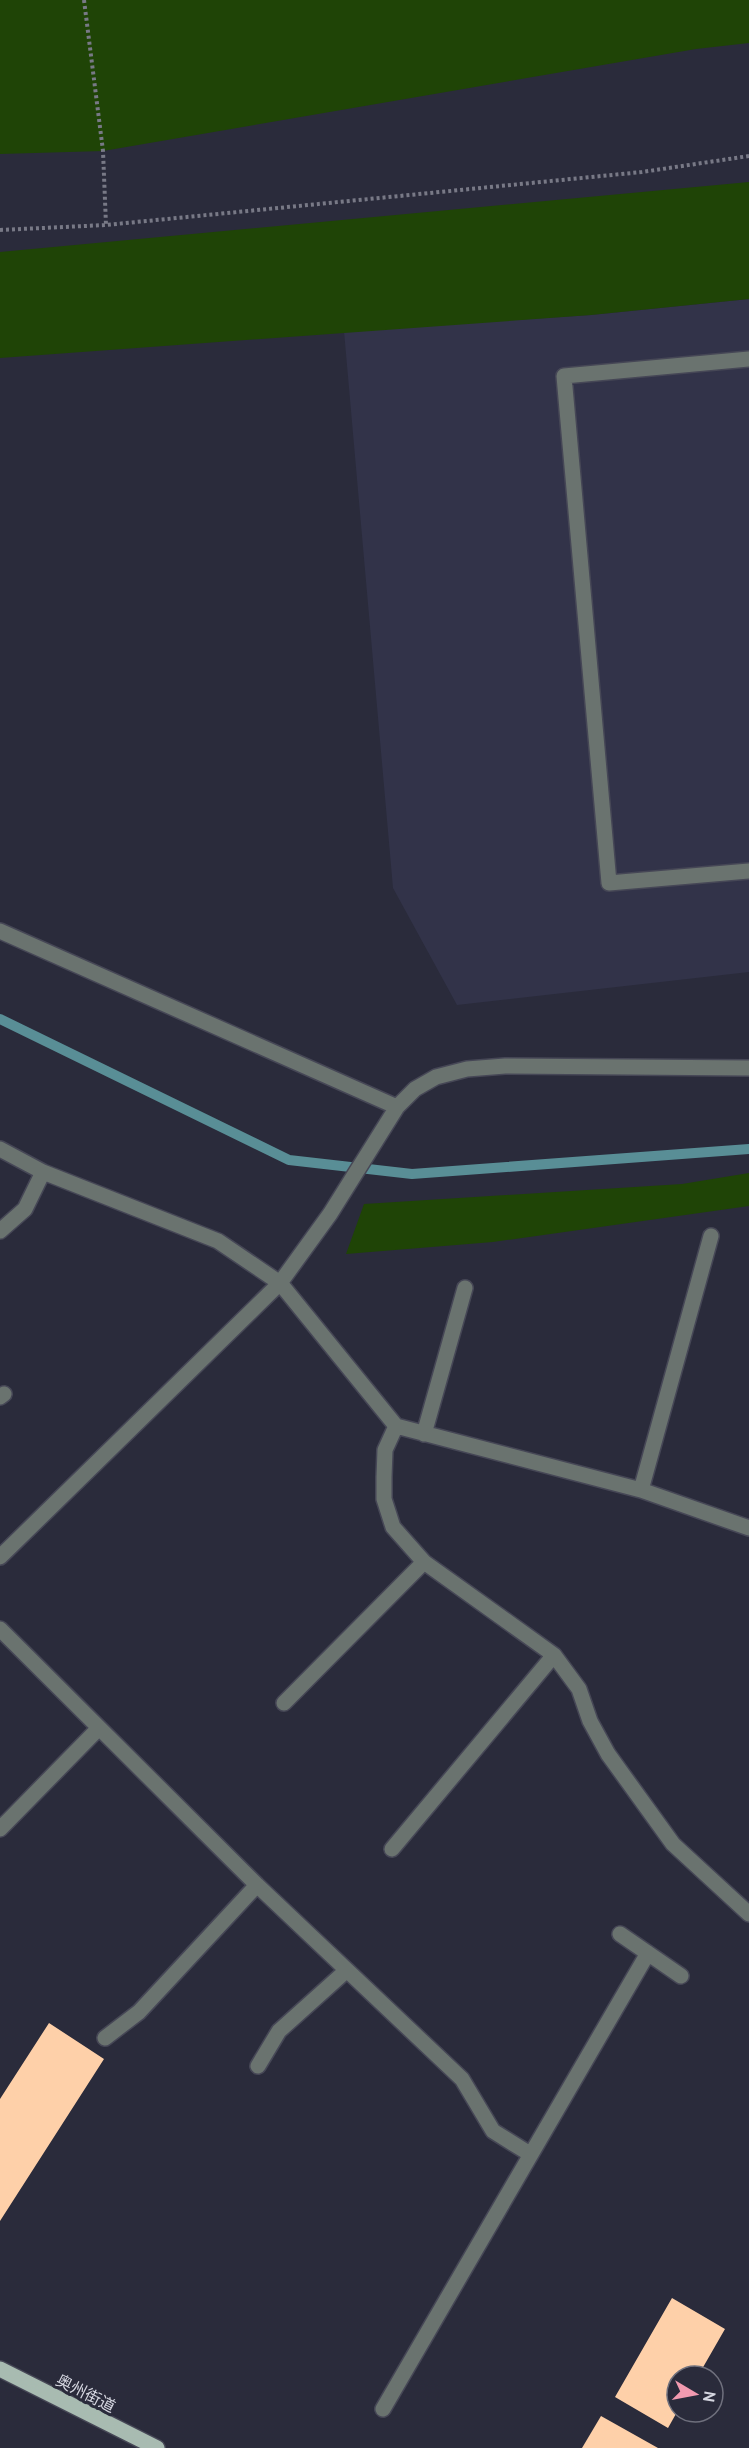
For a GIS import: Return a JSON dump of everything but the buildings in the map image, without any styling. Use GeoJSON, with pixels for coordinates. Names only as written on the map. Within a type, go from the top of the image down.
{"type":"FeatureCollection","features":[{"type":"Feature","properties":{"kind":"main road","name":"奥州街道"},"geometry":{"type":"LineString","coordinates":[[0,2369],[157,2448]]}},
{"type":"Feature","properties":{"kind":"street"},"geometry":{"type":"LineString","coordinates":[[749,359],[564,376],[609,883],[749,871]]}},
{"type":"Feature","properties":{"kind":"street"},"geometry":{"type":"LineString","coordinates":[[0,932],[397,1107]]}},
{"type":"Feature","properties":{"kind":"street"},"geometry":{"type":"LineString","coordinates":[[0,1557],[280,1283],[330,1214],[397,1107],[416,1089],[436,1077],[467,1070],[505,1066],[749,1068]]}},
{"type":"Feature","properties":{"kind":"street"},"geometry":{"type":"LineString","coordinates":[[0,1149],[43,1172],[219,1241],[280,1283],[396,1426],[641,1490],[749,1527]]}},
{"type":"Feature","properties":{"kind":"street"},"geometry":{"type":"LineString","coordinates":[[0,1231],[24,1209],[43,1172]]}},
{"type":"Feature","properties":{"kind":"street"},"geometry":{"type":"LineString","coordinates":[[641,1490],[711,1236]]}},
{"type":"Feature","properties":{"kind":"street"},"geometry":{"type":"LineString","coordinates":[[424,1434],[465,1288]]}},
{"type":"Feature","properties":{"kind":"street"},"geometry":{"type":"LineString","coordinates":[[396,1426],[385,1450],[384,1499],[393,1527],[424,1562],[554,1655],[579,1689],[590,1721],[608,1755],[673,1844],[748,1913]]}},
{"type":"Feature","properties":{"kind":"street"},"geometry":{"type":"LineString","coordinates":[[284,1703],[424,1562]]}},
{"type":"Feature","properties":{"kind":"street"},"geometry":{"type":"LineString","coordinates":[[0,1629],[257,1885],[462,2079],[493,2131],[530,2154]]}},
{"type":"Feature","properties":{"kind":"street"},"geometry":{"type":"LineString","coordinates":[[392,1849],[554,1655]]}},
{"type":"Feature","properties":{"kind":"street"},"geometry":{"type":"LineString","coordinates":[[0,1829],[98,1729]]}},
{"type":"Feature","properties":{"kind":"street"},"geometry":{"type":"LineString","coordinates":[[105,2038],[138,2012],[257,1885]]}},
{"type":"Feature","properties":{"kind":"street"},"geometry":{"type":"LineString","coordinates":[[620,1934],[681,1976]]}},
{"type":"Feature","properties":{"kind":"street"},"geometry":{"type":"LineString","coordinates":[[383,2409],[648,1953]]}},
{"type":"Feature","properties":{"kind":"street"},"geometry":{"type":"LineString","coordinates":[[258,2066],[279,2031],[347,1970]]}},
{"type":"Feature","properties":{"kind":"path"},"geometry":{"type":"LineString","coordinates":[[84,0],[103,151],[106,225]]}},
{"type":"Feature","properties":{"kind":"path"},"geometry":{"type":"LineString","coordinates":[[0,230],[106,225],[642,172],[749,156]]}},
{"type":"Feature","properties":{"kind":"shaded area"},"geometry":{"type":"Polygon","coordinates":[[[749,299],[749,972],[457,1005],[393,888],[344,331],[591,315],[749,299]]]}},
{"type":"Feature","properties":{"kind":"green space"},"geometry":{"type":"Polygon","coordinates":[[[0,0],[749,0],[749,43],[696,49],[103,151],[0,154],[0,0]]]}},
{"type":"Feature","properties":{"kind":"green space"},"geometry":{"type":"Polygon","coordinates":[[[749,182],[749,299],[591,315],[0,358],[0,252],[749,182]]]}},
{"type":"Feature","properties":{"kind":"green space"},"geometry":{"type":"Polygon","coordinates":[[[749,1173],[749,1206],[493,1242],[346,1254],[364,1204],[682,1184],[749,1173]]]}},
{"type":"Feature","properties":{"kind":"waterway"},"geometry":{"type":"LineString","coordinates":[[0,1019],[289,1160],[412,1174],[749,1149]]}}]}
